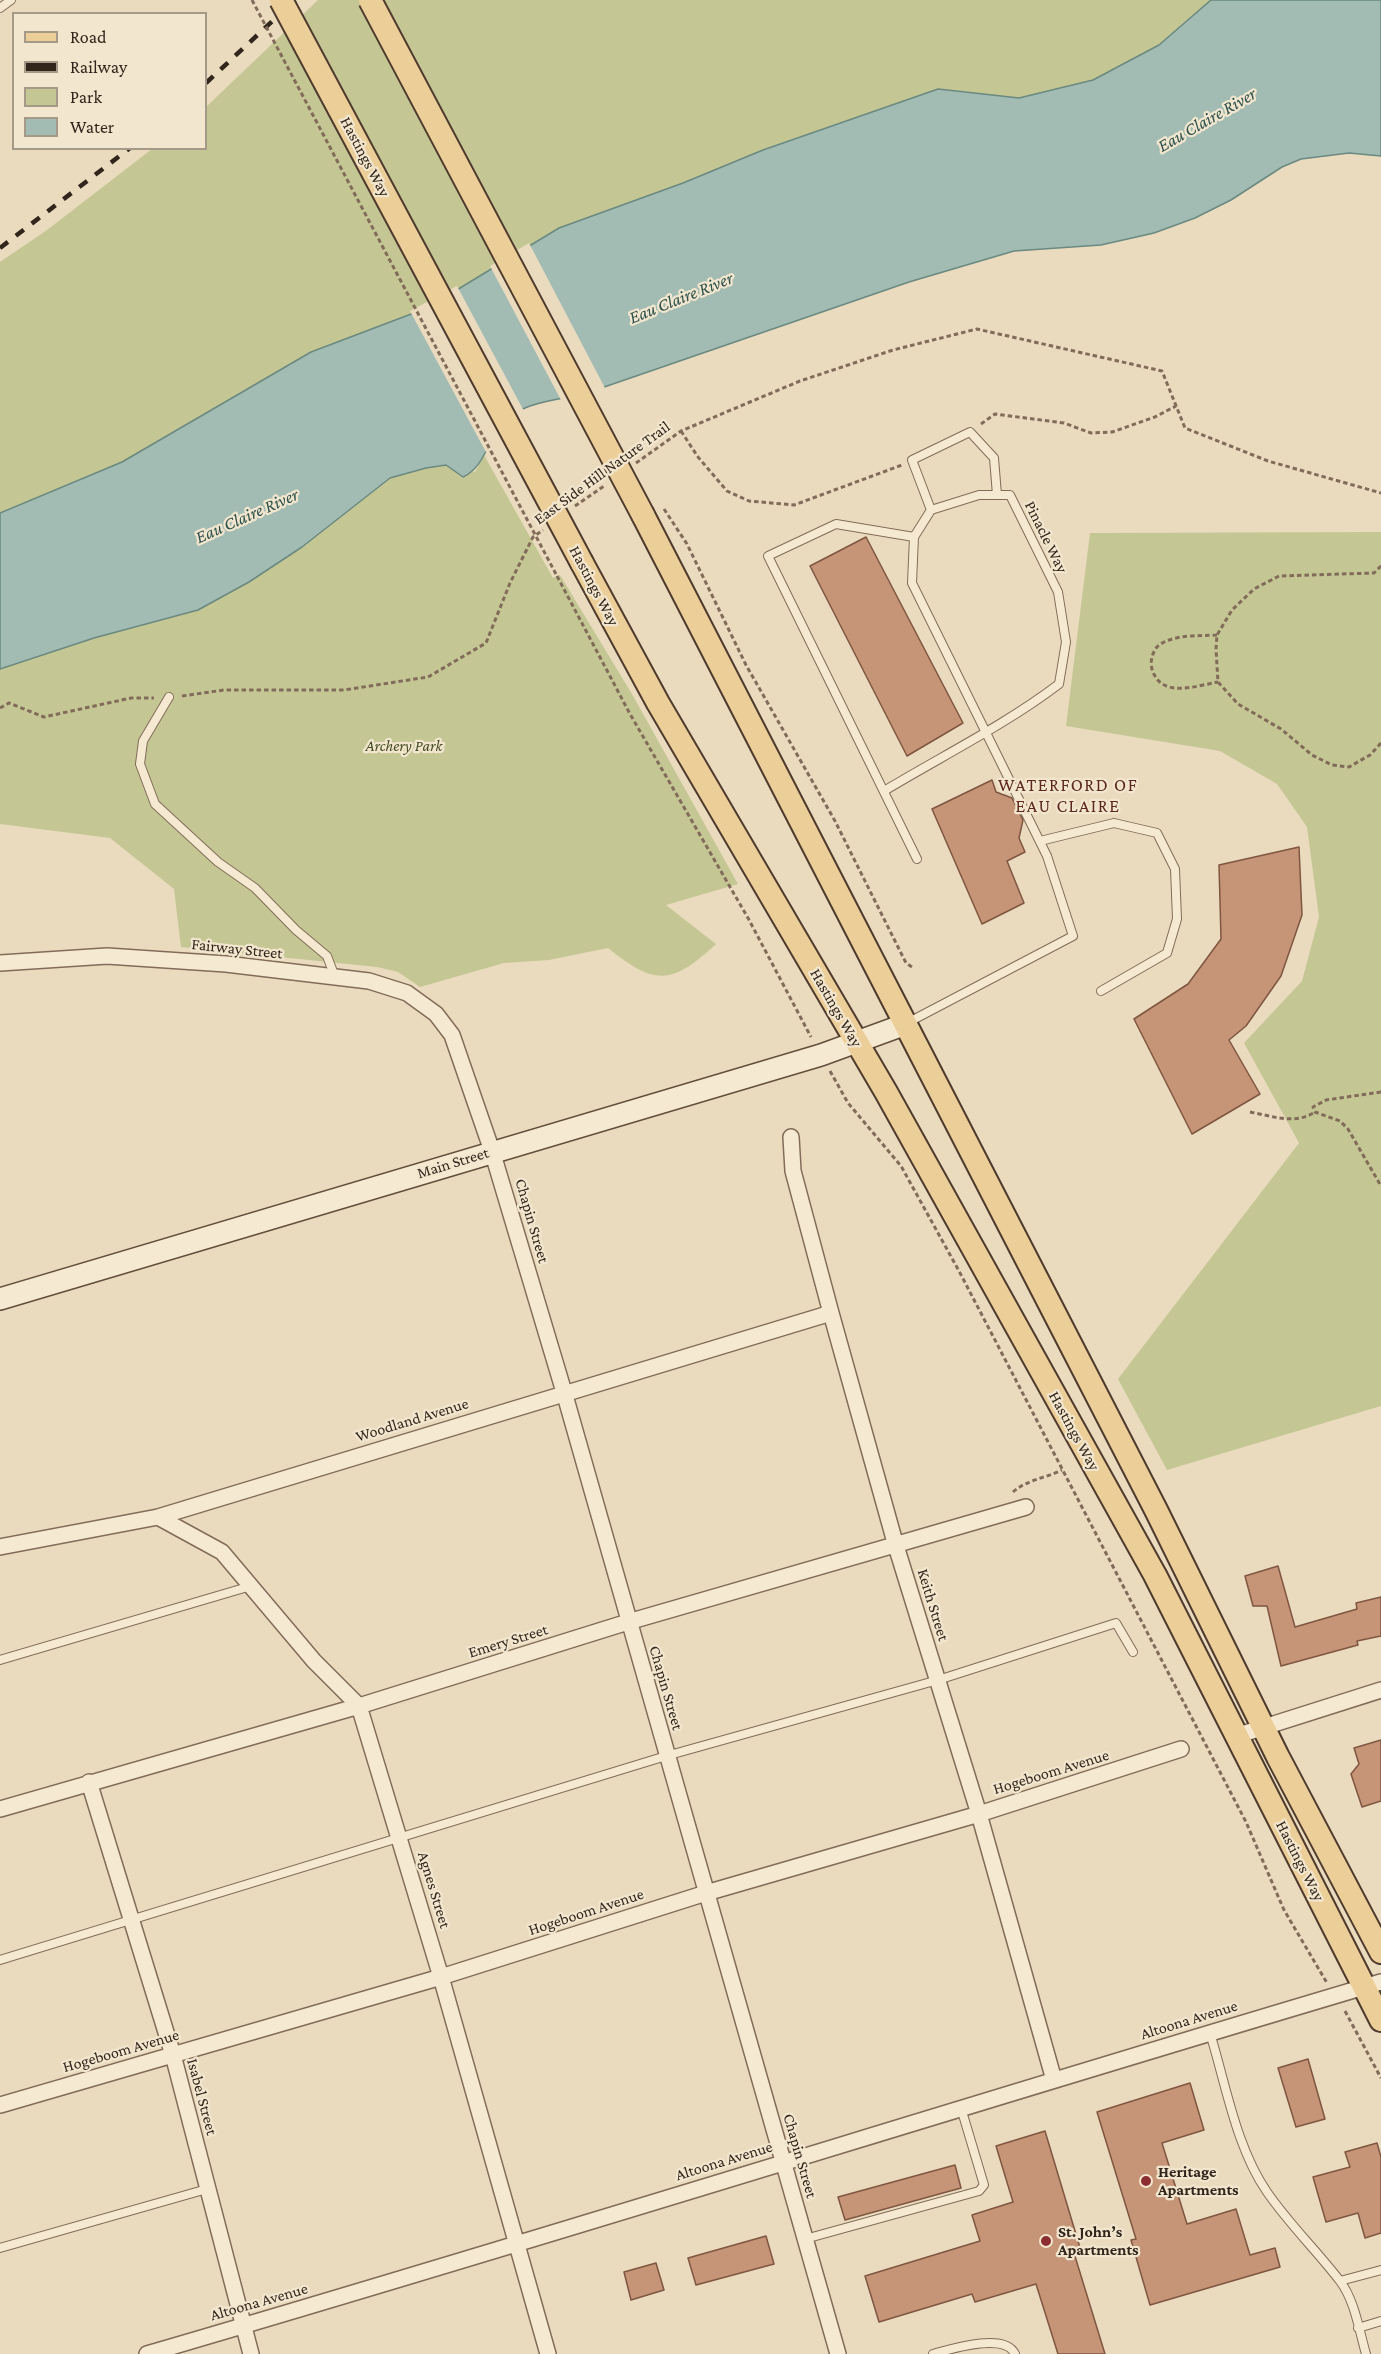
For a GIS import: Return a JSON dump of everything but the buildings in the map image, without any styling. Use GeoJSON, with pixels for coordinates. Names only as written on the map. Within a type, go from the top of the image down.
{"type":"FeatureCollection","features":[{"type":"Feature","properties":{"kind":"main road","name":"Hastings Way"},"geometry":{"type":"LineString","coordinates":[[281,0],[658,703],[886,1092],[1149,1565],[1236,1736],[1372,1984],[1381,2020]]}},
{"type":"Feature","properties":{"kind":"main road","name":"Hastings Way"},"geometry":{"type":"LineString","coordinates":[[370,0],[652,510],[906,1024],[1156,1510],[1262,1726],[1381,1952]]}},
{"type":"Feature","properties":{"kind":"street","name":"Fairway Street"},"geometry":{"type":"LineString","coordinates":[[0,963],[107,956],[226,964],[369,981],[407,993],[436,1014],[452,1035]]}},
{"type":"Feature","properties":{"kind":"street","name":"Main Street"},"geometry":{"type":"LineString","coordinates":[[0,1299],[821,1055],[906,1024]]}},
{"type":"Feature","properties":{"kind":"street","name":"Chapin Street"},"geometry":{"type":"LineString","coordinates":[[452,1035],[492,1151],[564,1392],[838,2354]]}},
{"type":"Feature","properties":{"kind":"street","name":"Keith Street"},"geometry":{"type":"LineString","coordinates":[[791,1137],[793,1171],[831,1313],[896,1546],[979,1814],[1054,2080]]}},
{"type":"Feature","properties":{"kind":"street","name":"Woodland Avenue"},"geometry":{"type":"LineString","coordinates":[[0,1547],[158,1517],[564,1392],[831,1313]]}},
{"type":"Feature","properties":{"kind":"street","name":"Emery Street"},"geometry":{"type":"LineString","coordinates":[[0,1809],[359,1706],[628,1622],[1026,1507]]}},
{"type":"Feature","properties":{"kind":"street","name":"Agnes Street"},"geometry":{"type":"LineString","coordinates":[[158,1517],[222,1552],[314,1661],[359,1706],[441,1977],[548,2354]]}},
{"type":"Feature","properties":{"kind":"street"},"geometry":{"type":"LineString","coordinates":[[1236,1736],[1381,1690]]}},
{"type":"Feature","properties":{"kind":"street","name":"Hogeboom Avenue"},"geometry":{"type":"LineString","coordinates":[[0,2105],[441,1977],[706,1893],[979,1814],[1181,1749]]}},
{"type":"Feature","properties":{"kind":"street","name":"Isabel Street"},"geometry":{"type":"LineString","coordinates":[[89,1782],[172,2055],[251,2354]]}},
{"type":"Feature","properties":{"kind":"street","name":"Altoona Avenue"},"geometry":{"type":"LineString","coordinates":[[147,2354],[517,2245],[783,2161],[1372,1984]]}},
{"type":"Feature","properties":{"kind":"lane"},"geometry":{"type":"LineString","coordinates":[[0,8],[12,0]]}},
{"type":"Feature","properties":{"kind":"lane"},"geometry":{"type":"LineString","coordinates":[[906,1024],[1073,936],[1040,841],[912,582],[914,537],[931,510],[979,495],[997,495],[994,459],[970,432],[912,460],[931,510]]}},
{"type":"Feature","properties":{"kind":"lane","name":"Pinacle Way"},"geometry":{"type":"LineString","coordinates":[[987,730],[1025,710],[1059,684],[1066,642],[1058,592],[1010,495],[997,495]]}},
{"type":"Feature","properties":{"kind":"lane"},"geometry":{"type":"LineString","coordinates":[[914,537],[836,524],[768,556],[917,859]]}},
{"type":"Feature","properties":{"kind":"lane"},"geometry":{"type":"LineString","coordinates":[[169,697],[143,741],[140,764],[155,804],[218,862],[255,888],[296,930],[327,956],[335,977]]}},
{"type":"Feature","properties":{"kind":"lane"},"geometry":{"type":"LineString","coordinates":[[884,791],[987,730]]}},
{"type":"Feature","properties":{"kind":"lane"},"geometry":{"type":"LineString","coordinates":[[1040,841],[1114,823],[1156,833],[1175,869],[1177,919],[1167,953],[1101,991]]}},
{"type":"Feature","properties":{"kind":"lane"},"geometry":{"type":"LineString","coordinates":[[0,1659],[250,1586]]}},
{"type":"Feature","properties":{"kind":"lane"},"geometry":{"type":"LineString","coordinates":[[0,1960],[666,1756],[938,1680],[1116,1623],[1133,1652]]}},
{"type":"Feature","properties":{"kind":"lane"},"geometry":{"type":"LineString","coordinates":[[1210,2033],[1243,2142],[1255,2171],[1267,2192],[1340,2281],[1350,2299],[1366,2354]]}},
{"type":"Feature","properties":{"kind":"lane"},"geometry":{"type":"LineString","coordinates":[[805,2239],[979,2191],[984,2185],[961,2108]]}},
{"type":"Feature","properties":{"kind":"lane"},"geometry":{"type":"LineString","coordinates":[[0,2248],[207,2189]]}},
{"type":"Feature","properties":{"kind":"lane"},"geometry":{"type":"LineString","coordinates":[[1340,2281],[1381,2270]]}},
{"type":"Feature","properties":{"kind":"lane"},"geometry":{"type":"LineString","coordinates":[[1358,2328],[1381,2321]]}},
{"type":"Feature","properties":{"kind":"lane"},"geometry":{"type":"LineString","coordinates":[[933,2354],[991,2343],[1003,2344],[1015,2354]]}},
{"type":"Feature","properties":{"kind":"path"},"geometry":{"type":"LineString","coordinates":[[252,0],[630,714],[752,926],[849,1103],[901,1166],[959,1271],[1246,1822],[1284,1910],[1381,2078]]}},
{"type":"Feature","properties":{"kind":"path","name":"East Side Hill Nature Trail"},"geometry":{"type":"LineString","coordinates":[[634,464],[681,431],[800,381],[893,350],[977,328],[1162,371],[1176,406]]}},
{"type":"Feature","properties":{"kind":"path"},"geometry":{"type":"LineString","coordinates":[[970,432],[994,414],[1064,423],[1091,433],[1112,432],[1155,417],[1176,406],[1185,429],[1268,461],[1381,493]]}},
{"type":"Feature","properties":{"kind":"path"},"geometry":{"type":"LineString","coordinates":[[681,431],[698,457],[727,491],[749,501],[794,505],[912,460]]}},
{"type":"Feature","properties":{"kind":"path","name":"East Side Hill Nature Trail"},"geometry":{"type":"LineString","coordinates":[[570,510],[607,484]]}},
{"type":"Feature","properties":{"kind":"path"},"geometry":{"type":"LineString","coordinates":[[652,510],[687,544],[746,665],[835,821],[906,963],[912,967]]}},
{"type":"Feature","properties":{"kind":"path","name":"East Side Hill Nature Trail"},"geometry":{"type":"LineString","coordinates":[[0,708],[9,703],[44,717],[131,698],[169,697],[224,690],[344,690],[428,677],[486,643],[510,583],[533,537],[551,524]]}},
{"type":"Feature","properties":{"kind":"path"},"geometry":{"type":"LineString","coordinates":[[1381,566],[1374,573],[1279,576],[1254,589],[1232,610],[1217,635],[1218,682],[1238,705],[1281,729],[1312,755],[1332,765],[1349,767],[1370,755],[1381,743]]}},
{"type":"Feature","properties":{"kind":"path"},"geometry":{"type":"LineString","coordinates":[[1217,635],[1173,639],[1157,646],[1150,660],[1153,672],[1164,686],[1176,689],[1218,682]]}},
{"type":"Feature","properties":{"kind":"path"},"geometry":{"type":"LineString","coordinates":[[1315,1112],[1313,1107],[1326,1100],[1381,1092]]}},
{"type":"Feature","properties":{"kind":"path"},"geometry":{"type":"LineString","coordinates":[[1250,1113],[1294,1120],[1306,1118],[1315,1112]]}},
{"type":"Feature","properties":{"kind":"path"},"geometry":{"type":"LineString","coordinates":[[1315,1112],[1340,1121],[1348,1129],[1381,1186]]}},
{"type":"Feature","properties":{"kind":"green space"},"geometry":{"type":"Polygon","coordinates":[[[318,0],[1211,0],[1159,45],[1094,80],[1019,98],[938,89],[763,150],[683,183],[427,308],[311,352],[122,462],[0,513],[0,262],[47,230],[151,150],[207,150],[207,106],[318,0]]]}},
{"type":"Feature","properties":{"kind":"green space","name":"Archery Park"},"geometry":{"type":"Polygon","coordinates":[[[484,455],[553,578],[560,575],[632,694],[738,884],[666,905],[716,944],[701,958],[675,973],[663,976],[639,969],[608,948],[549,960],[504,963],[420,987],[398,972],[377,967],[181,947],[174,889],[110,838],[0,824],[0,669],[94,638],[198,610],[249,582],[302,547],[390,478],[446,465],[475,472],[484,455]]]}},
{"type":"Feature","properties":{"kind":"green space"},"geometry":{"type":"Polygon","coordinates":[[[1381,532],[1381,1406],[1167,1470],[1118,1379],[1299,1143],[1244,1043],[1302,981],[1319,917],[1307,827],[1277,784],[1220,751],[1066,726],[1090,533],[1381,532]]]}},
{"type":"Feature","properties":{"kind":"water","name":"Eau Claire River"},"geometry":{"type":"Polygon","coordinates":[[[1211,0],[1381,0],[1381,156],[1349,153],[1301,159],[1282,167],[1231,200],[1195,218],[1154,233],[1101,245],[1014,251],[909,282],[581,395],[526,407],[507,418],[500,426],[480,462],[470,473],[463,477],[446,465],[390,478],[302,547],[249,582],[198,610],[94,638],[0,669],[0,513],[122,462],[311,352],[427,308],[559,228],[683,183],[763,150],[938,89],[1019,98],[1093,80],[1159,45],[1211,0]]]}},
{"type":"Feature","properties":{"kind":"pier"},"geometry":{"type":"Polygon","coordinates":[[[529,243],[606,390],[562,402],[490,266],[529,243]]]}},
{"type":"Feature","properties":{"kind":"pier"},"geometry":{"type":"Polygon","coordinates":[[[457,286],[525,413],[503,426],[487,454],[410,311],[457,286]]]}},
{"type":"Feature","properties":{"kind":"railway"},"geometry":{"type":"LineString","coordinates":[[207,82],[295,0]]}},
{"type":"Feature","properties":{"kind":"railway"},"geometry":{"type":"LineString","coordinates":[[0,248],[127,150]]}},
{"type":"Feature","properties":{"kind":"place","name":"Heritage Apartments"},"geometry":{"type":"Point","coordinates":[1146,2181]}},
{"type":"Feature","properties":{"kind":"place","name":"St. John’s Apartments"},"geometry":{"type":"Point","coordinates":[1046,2241]}},
{"type":"Feature","properties":{"kind":"district","name":"WATERFORD OF EAU CLAIRE"},"geometry":{"type":"Point","coordinates":[1068,795]}}]}
